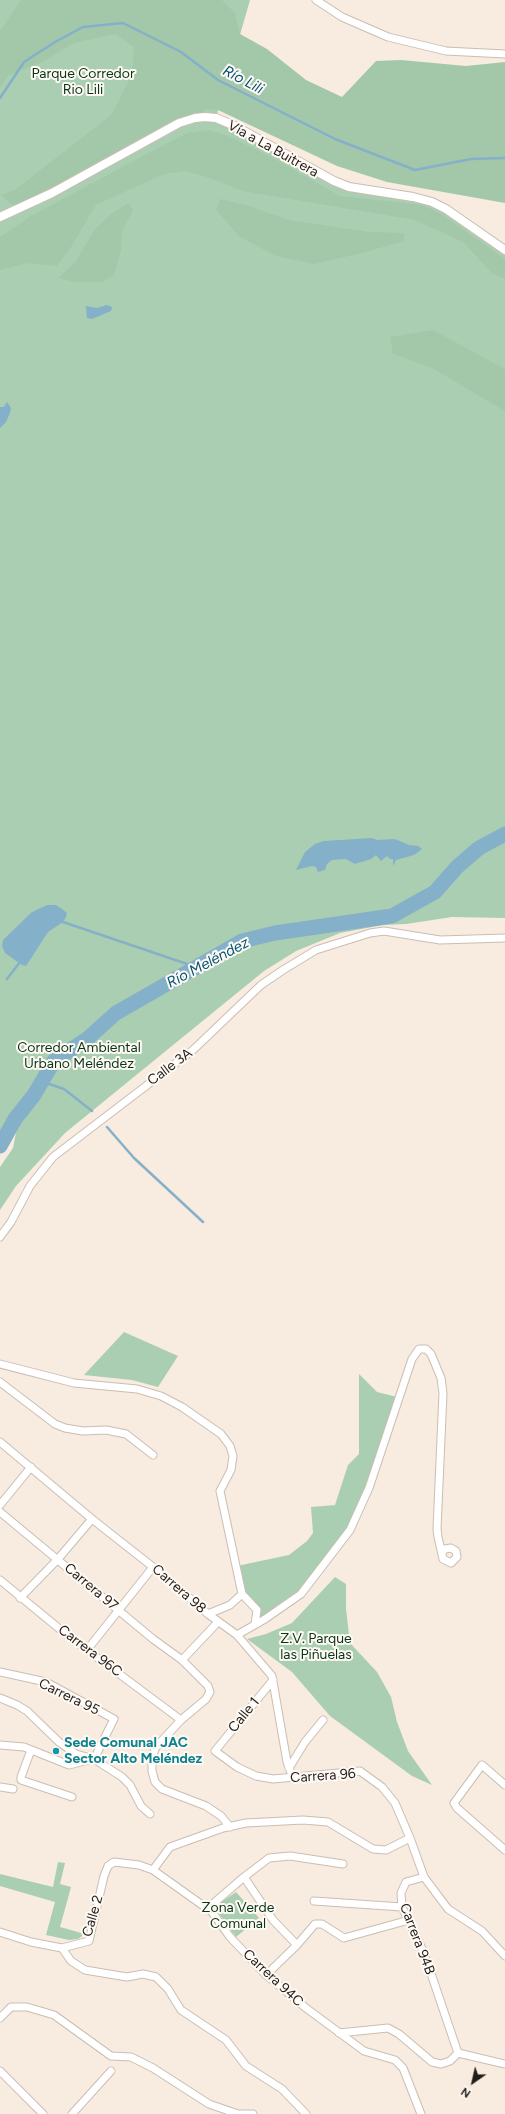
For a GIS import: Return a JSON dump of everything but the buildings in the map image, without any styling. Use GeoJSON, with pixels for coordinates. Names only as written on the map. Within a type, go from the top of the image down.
{"type":"FeatureCollection","features":[{"type":"Feature","properties":{"kind":"street"},"geometry":{"type":"LineString","coordinates":[[316,0],[342,17],[388,37],[446,51],[505,54]]}},
{"type":"Feature","properties":{"kind":"street","name":"Vía a La Buitrera"},"geometry":{"type":"LineString","coordinates":[[0,217],[52,194],[179,123],[195,118],[205,117],[216,118],[235,126],[334,181],[349,187],[413,197],[432,202],[452,213],[505,250]]}},
{"type":"Feature","properties":{"kind":"street","name":"Calle 3A"},"geometry":{"type":"LineString","coordinates":[[0,1237],[11,1222],[30,1186],[53,1157],[193,1050],[261,985],[316,950],[370,933],[384,931],[440,940],[505,938]]}},
{"type":"Feature","properties":{"kind":"street"},"geometry":{"type":"LineString","coordinates":[[237,1635],[270,1616],[301,1594],[350,1530],[369,1488],[412,1359],[419,1349],[426,1349],[431,1354],[441,1378],[443,1393],[437,1529],[442,1553]]}},
{"type":"Feature","properties":{"kind":"street"},"geometry":{"type":"LineString","coordinates":[[0,1364],[74,1383],[137,1389],[161,1396],[182,1407],[221,1434],[230,1446],[233,1456],[231,1470],[220,1491],[242,1594],[257,1610],[270,1616]]}},
{"type":"Feature","properties":{"kind":"street"},"geometry":{"type":"LineString","coordinates":[[0,1382],[55,1424],[65,1428],[106,1430],[126,1434],[154,1454]]}},
{"type":"Feature","properties":{"kind":"street","name":"Carrera 98"},"geometry":{"type":"LineString","coordinates":[[0,1442],[208,1614],[237,1635],[273,1680],[289,1768],[293,1778]]}},
{"type":"Feature","properties":{"kind":"street"},"geometry":{"type":"LineString","coordinates":[[0,1505],[31,1467]]}},
{"type":"Feature","properties":{"kind":"street","name":"Carrera 97"},"geometry":{"type":"LineString","coordinates":[[0,1512],[153,1639],[182,1660],[208,1686],[210,1692],[206,1699],[181,1720]]}},
{"type":"Feature","properties":{"kind":"street"},"geometry":{"type":"LineString","coordinates":[[20,1598],[58,1559],[92,1519]]}},
{"type":"Feature","properties":{"kind":"street"},"geometry":{"type":"LineString","coordinates":[[87,1650],[153,1567]]}},
{"type":"Feature","properties":{"kind":"street","name":"Carrera 96C"},"geometry":{"type":"LineString","coordinates":[[0,1580],[20,1598],[87,1650],[181,1720]]}},
{"type":"Feature","properties":{"kind":"street"},"geometry":{"type":"LineString","coordinates":[[208,1614],[230,1605],[242,1594]]}},
{"type":"Feature","properties":{"kind":"street"},"geometry":{"type":"LineString","coordinates":[[255,1624],[257,1610]]}},
{"type":"Feature","properties":{"kind":"street"},"geometry":{"type":"LineString","coordinates":[[182,1660],[218,1622]]}},
{"type":"Feature","properties":{"kind":"street","name":"Carrera 95"},"geometry":{"type":"LineString","coordinates":[[0,1672],[46,1682],[114,1719],[94,1758]]}},
{"type":"Feature","properties":{"kind":"street","name":"Calle 1"},"geometry":{"type":"LineString","coordinates":[[216,1751],[273,1680]]}},
{"type":"Feature","properties":{"kind":"street"},"geometry":{"type":"LineString","coordinates":[[0,1698],[27,1711],[59,1742],[76,1754],[94,1758],[122,1777],[130,1785],[141,1806],[150,1814]]}},
{"type":"Feature","properties":{"kind":"street"},"geometry":{"type":"LineString","coordinates":[[181,1720],[156,1747],[152,1757],[152,1771],[155,1782],[162,1790],[206,1806],[221,1816],[230,1826]]}},
{"type":"Feature","properties":{"kind":"street"},"geometry":{"type":"LineString","coordinates":[[289,1768],[323,1720]]}},
{"type":"Feature","properties":{"kind":"street"},"geometry":{"type":"LineString","coordinates":[[0,1745],[24,1747],[69,1765],[94,1758]]}},
{"type":"Feature","properties":{"kind":"street"},"geometry":{"type":"LineString","coordinates":[[31,1750],[21,1777],[22,1780],[72,1797]]}},
{"type":"Feature","properties":{"kind":"street","name":"Carrera 96"},"geometry":{"type":"LineString","coordinates":[[216,1751],[237,1767],[256,1776],[273,1779],[360,1771],[382,1787],[395,1804],[410,1838],[424,1877]]}},
{"type":"Feature","properties":{"kind":"street"},"geometry":{"type":"LineString","coordinates":[[505,1785],[482,1765],[456,1798],[454,1803],[456,1807],[505,1850]]}},
{"type":"Feature","properties":{"kind":"street"},"geometry":{"type":"LineString","coordinates":[[0,1786],[13,1789]]}},
{"type":"Feature","properties":{"kind":"street"},"geometry":{"type":"LineString","coordinates":[[154,1870],[170,1847],[230,1826],[246,1823],[303,1820],[328,1822],[373,1849],[386,1850],[410,1838]]}},
{"type":"Feature","properties":{"kind":"street"},"geometry":{"type":"LineString","coordinates":[[208,1909],[244,1877],[270,1858],[290,1856],[343,1864]]}},
{"type":"Feature","properties":{"kind":"street","name":"Carrera 94C"},"geometry":{"type":"LineString","coordinates":[[108,1866],[114,1862],[139,1865],[154,1870],[208,1909],[230,1937],[266,1975],[364,2051],[395,2060],[402,2068],[421,2114]]}},
{"type":"Feature","properties":{"kind":"street","name":"Calle 2"},"geometry":{"type":"LineString","coordinates":[[62,1948],[89,1941],[104,1876],[108,1866]]}},
{"type":"Feature","properties":{"kind":"street"},"geometry":{"type":"LineString","coordinates":[[244,1877],[273,1920],[297,1945]]}},
{"type":"Feature","properties":{"kind":"street"},"geometry":{"type":"LineString","coordinates":[[424,1877],[448,1909],[482,1931],[505,1956]]}},
{"type":"Feature","properties":{"kind":"street","name":"Carrera 94B"},"geometry":{"type":"LineString","coordinates":[[424,1877],[406,1882],[401,1893],[402,1907],[424,1953],[458,2053]]}},
{"type":"Feature","properties":{"kind":"street"},"geometry":{"type":"LineString","coordinates":[[314,1901],[402,1907]]}},
{"type":"Feature","properties":{"kind":"street"},"geometry":{"type":"LineString","coordinates":[[266,1975],[297,1945],[315,1924],[322,1924],[344,1938],[409,1920]]}},
{"type":"Feature","properties":{"kind":"street"},"geometry":{"type":"LineString","coordinates":[[0,1932],[31,1942],[62,1948],[71,1961],[85,1970],[127,1977],[143,1974],[156,1977],[168,1989],[181,2010],[226,2040],[246,2066],[282,2089],[306,2114]]}},
{"type":"Feature","properties":{"kind":"street"},"geometry":{"type":"LineString","coordinates":[[0,2018],[11,2007],[27,2007],[54,2014],[111,2056],[131,2057],[154,2068],[209,2104],[238,2114],[253,2114]]}},
{"type":"Feature","properties":{"kind":"street"},"geometry":{"type":"LineString","coordinates":[[339,2033],[388,2028],[404,2038],[432,2062],[441,2064],[450,2061],[458,2053],[505,2064]]}},
{"type":"Feature","properties":{"kind":"street"},"geometry":{"type":"LineString","coordinates":[[0,2071],[42,2114]]}},
{"type":"Feature","properties":{"kind":"street"},"geometry":{"type":"LineString","coordinates":[[74,2114],[111,2071]]}},
{"type":"Feature","properties":{"kind":"green space"},"geometry":{"type":"Polygon","coordinates":[[[0,0],[250,0],[216,118],[334,181],[432,202],[505,250],[505,918],[452,917],[406,924],[383,925],[340,933],[296,951],[264,971],[65,1133],[16,1186],[0,1210],[0,1167],[13,1148],[17,1128],[13,1122],[0,1146],[0,0]]]}},
{"type":"Feature","properties":{"kind":"green space"},"geometry":{"type":"Polygon","coordinates":[[[21,0],[222,0],[235,13],[240,34],[267,49],[306,80],[342,97],[376,61],[401,60],[466,66],[505,62],[505,203],[387,182],[337,166],[218,110],[207,109],[195,118],[23,207],[9,203],[1,195],[15,190],[111,115],[132,74],[134,47],[115,34],[74,43],[42,62],[9,75],[0,87],[0,31],[21,0]]]}},
{"type":"Feature","properties":{"kind":"green space"},"geometry":{"type":"Polygon","coordinates":[[[209,130],[226,135],[273,158],[340,196],[422,205],[440,213],[505,259],[505,279],[492,273],[463,242],[415,220],[242,191],[210,178],[185,171],[164,174],[96,205],[71,247],[57,266],[29,263],[0,270],[0,237],[31,216],[187,133],[209,130]]]}},
{"type":"Feature","properties":{"kind":"green space"},"geometry":{"type":"Polygon","coordinates":[[[220,199],[249,206],[289,220],[369,232],[404,233],[404,241],[362,253],[314,264],[276,256],[240,237],[216,210],[220,199]]]}},
{"type":"Feature","properties":{"kind":"green space"},"geometry":{"type":"Polygon","coordinates":[[[128,203],[133,210],[122,231],[121,250],[114,275],[102,282],[75,282],[58,278],[75,263],[95,229],[110,215],[128,203]]]}},
{"type":"Feature","properties":{"kind":"green space"},"geometry":{"type":"Polygon","coordinates":[[[433,330],[505,369],[505,411],[432,368],[393,354],[390,337],[433,330]]]}},
{"type":"Feature","properties":{"kind":"green space"},"geometry":{"type":"Polygon","coordinates":[[[124,1332],[178,1356],[158,1387],[132,1380],[84,1375],[124,1332]]]}},
{"type":"Feature","properties":{"kind":"green space"},"geometry":{"type":"Polygon","coordinates":[[[359,1374],[377,1392],[397,1397],[368,1487],[349,1526],[300,1593],[256,1623],[257,1610],[243,1593],[237,1566],[289,1555],[307,1541],[313,1533],[311,1507],[335,1505],[348,1465],[359,1454],[359,1374]]]}},
{"type":"Feature","properties":{"kind":"green space","name":"Z.V. Parque las Piñuelas"},"geometry":{"type":"Polygon","coordinates":[[[335,1577],[346,1584],[346,1609],[350,1643],[377,1672],[391,1697],[397,1722],[408,1751],[432,1785],[412,1776],[330,1716],[292,1672],[247,1639],[266,1634],[292,1623],[335,1577]]]}},
{"type":"Feature","properties":{"kind":"green space"},"geometry":{"type":"Polygon","coordinates":[[[58,1862],[65,1863],[60,1884],[71,1887],[60,1927],[85,1934],[78,1939],[69,1940],[46,1935],[55,1902],[0,1886],[0,1874],[53,1887],[58,1862]]]}},
{"type":"Feature","properties":{"kind":"green space","name":"Zona Verde Comunal"},"geometry":{"type":"Polygon","coordinates":[[[236,1892],[259,1918],[236,1937],[214,1907],[236,1892]]]}},
{"type":"Feature","properties":{"kind":"water"},"geometry":{"type":"Polygon","coordinates":[[[107,305],[112,307],[111,311],[92,319],[87,318],[86,306],[97,308],[107,305]]]}},
{"type":"Feature","properties":{"kind":"water"},"geometry":{"type":"Polygon","coordinates":[[[7,402],[11,408],[10,413],[6,422],[0,428],[0,407],[4,407],[7,402]]]}},
{"type":"Feature","properties":{"kind":"water"},"geometry":{"type":"Polygon","coordinates":[[[372,838],[377,840],[395,839],[409,845],[418,846],[422,849],[414,855],[396,860],[393,866],[393,859],[390,859],[387,856],[381,861],[376,855],[371,859],[355,864],[346,859],[332,860],[327,864],[325,870],[318,872],[316,867],[312,866],[296,870],[305,852],[315,844],[324,841],[372,838]]]}},
{"type":"Feature","properties":{"kind":"water"},"geometry":{"type":"Polygon","coordinates":[[[47,905],[56,905],[67,913],[66,917],[63,922],[48,932],[26,966],[22,965],[5,953],[2,946],[3,940],[32,912],[47,905]]]}},
{"type":"Feature","properties":{"kind":"waterway","name":"Río Lili"},"geometry":{"type":"LineString","coordinates":[[0,98],[24,62],[55,42],[83,27],[123,23],[181,52],[218,80],[335,139],[415,170],[471,159],[505,158]]}},
{"type":"Feature","properties":{"kind":"waterway","name":"Río Meléndez"},"geometry":{"type":"LineString","coordinates":[[0,1146],[15,1119],[34,1095],[54,1061],[87,1039],[116,1013],[242,941],[275,933],[392,916],[435,892],[457,867],[479,848],[505,834]]}},
{"type":"Feature","properties":{"kind":"waterway"},"geometry":{"type":"LineString","coordinates":[[63,922],[196,967]]}},
{"type":"Feature","properties":{"kind":"waterway"},"geometry":{"type":"LineString","coordinates":[[7,979],[20,962]]}},
{"type":"Feature","properties":{"kind":"waterway"},"geometry":{"type":"LineString","coordinates":[[43,1082],[64,1089],[92,1111]]}},
{"type":"Feature","properties":{"kind":"waterway"},"geometry":{"type":"LineString","coordinates":[[107,1127],[134,1158],[203,1222]]}},
{"type":"Feature","properties":{"kind":"place","name":"Sede Comunal JAC Sector Alto Meléndez"},"geometry":{"type":"Point","coordinates":[56,1751]}},
{"type":"Feature","properties":{"kind":"park label","name":"Parque Corredor Rio Lili"},"geometry":{"type":"Point","coordinates":[83,82]}},
{"type":"Feature","properties":{"kind":"park label","name":"Corredor Ambiental Urbano Meléndez"},"geometry":{"type":"Point","coordinates":[79,1056]}}]}
